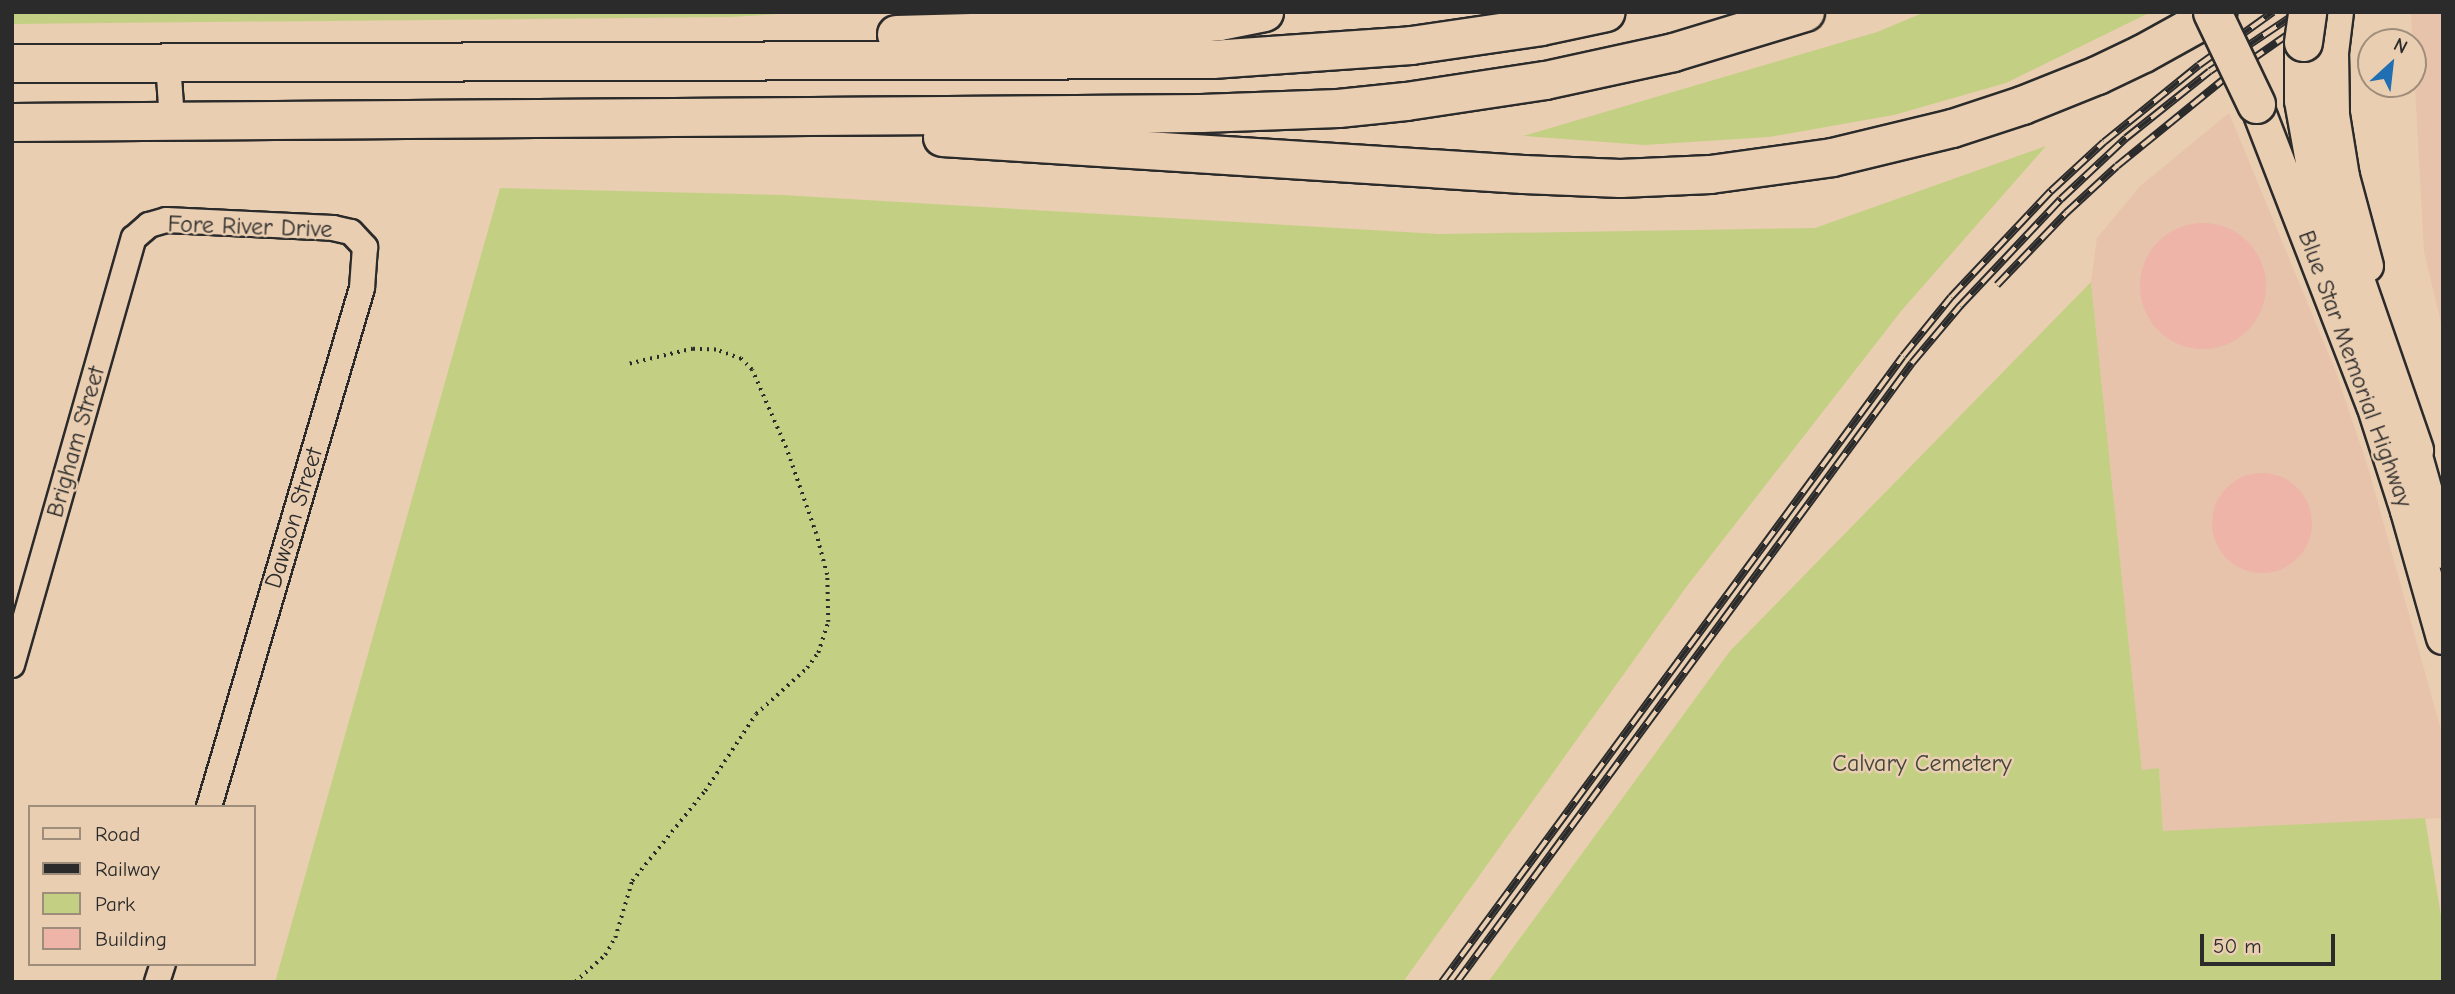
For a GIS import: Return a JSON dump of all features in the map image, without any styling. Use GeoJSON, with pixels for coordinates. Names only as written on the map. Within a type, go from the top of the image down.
{"type":"FeatureCollection","features":[{"type":"Feature","properties":{"kind":"highway"},"geometry":{"type":"LineString","coordinates":[[613,59],[660,46],[738,40],[1159,27],[1219,21],[1264,12]]}},
{"type":"Feature","properties":{"kind":"highway"},"geometry":{"type":"LineString","coordinates":[[12,63],[1278,57],[1424,43],[1541,26],[1606,12]]}},
{"type":"Feature","properties":{"kind":"highway"},"geometry":{"type":"LineString","coordinates":[[12,122],[1188,113],[1338,108],[1475,92],[1558,78],[1673,52],[1805,12]]}},
{"type":"Feature","properties":{"kind":"highway"},"geometry":{"type":"LineString","coordinates":[[2212,12],[2256,104]]}},
{"type":"Feature","properties":{"kind":"highway"},"geometry":{"type":"LineString","coordinates":[[497,118],[898,134],[1536,175],[1668,177],[1748,170],[1832,157],[1952,128],[2022,105],[2097,75],[2217,12]]}},
{"type":"Feature","properties":{"kind":"highway"},"geometry":{"type":"LineString","coordinates":[[2320,23],[2303,100],[2314,162],[2414,450]]}},
{"type":"Feature","properties":{"kind":"main road","name":"Blue Star Memorial Highway"},"geometry":{"type":"LineString","coordinates":[[2256,104],[2373,405],[2443,639]]}},
{"type":"Feature","properties":{"kind":"main road","name":"Blue Star Memorial Highway"},"geometry":{"type":"LineString","coordinates":[[2414,450],[2443,552]]}},
{"type":"Feature","properties":{"kind":"street"},"geometry":{"type":"LineString","coordinates":[[168,62],[172,121]]}},
{"type":"Feature","properties":{"kind":"street","name":"Fore River Drive"},"geometry":{"type":"LineString","coordinates":[[149,225],[166,220],[233,222],[333,228],[351,232]]}},
{"type":"Feature","properties":{"kind":"street","name":"Brigham Street"},"geometry":{"type":"LineString","coordinates":[[12,665],[134,238],[149,225]]}},
{"type":"Feature","properties":{"kind":"street","name":"Dawson Street"},"geometry":{"type":"LineString","coordinates":[[210,805],[362,288],[365,247],[351,232]]}},
{"type":"Feature","properties":{"kind":"path"},"geometry":{"type":"LineString","coordinates":[[575,982],[610,946],[632,881],[705,791],[755,714],[807,668],[818,653],[828,622],[827,575],[816,534],[786,448],[752,370],[741,359],[716,350],[693,349],[630,364]]}},
{"type":"Feature","properties":{"kind":"shaded area"},"geometry":{"type":"Polygon","coordinates":[[[2411,12],[2443,12],[2443,331],[2424,252],[2416,98],[2427,98],[2427,28],[2412,28],[2411,12]]]}},
{"type":"Feature","properties":{"kind":"shaded area"},"geometry":{"type":"Polygon","coordinates":[[[2229,113],[2336,372],[2368,467],[2443,737],[2443,818],[2163,832],[2159,768],[2142,771],[2091,282],[2097,238],[2140,186],[2229,113]]]}},
{"type":"Feature","properties":{"kind":"green space"},"geometry":{"type":"Polygon","coordinates":[[[12,12],[811,12],[730,17],[12,24],[12,12]]]}},
{"type":"Feature","properties":{"kind":"green space"},"geometry":{"type":"Polygon","coordinates":[[[1925,12],[2151,12],[2006,83],[1894,115],[1769,137],[1644,145],[1523,136],[1877,32],[1925,12]]]}},
{"type":"Feature","properties":{"kind":"green space"},"geometry":{"type":"Polygon","coordinates":[[[2046,146],[1902,310],[1687,586],[1403,982],[275,982],[500,188],[782,195],[1439,234],[1815,228],[2046,146]]]}},
{"type":"Feature","properties":{"kind":"green space","name":"Calvary Cemetery"},"geometry":{"type":"Polygon","coordinates":[[[2091,282],[2142,770],[2159,768],[2163,831],[2425,818],[2441,916],[2443,982],[1488,982],[1730,651],[2091,282]]]}},
{"type":"Feature","properties":{"kind":"building"},"geometry":{"type":"Polygon","coordinates":[[[2203,223],[2227,228],[2248,241],[2261,262],[2266,286],[2261,310],[2248,331],[2227,344],[2203,349],[2179,344],[2158,331],[2145,310],[2140,286],[2145,262],[2158,241],[2179,228],[2203,223]]]}},
{"type":"Feature","properties":{"kind":"building"},"geometry":{"type":"Polygon","coordinates":[[[2262,473],[2281,477],[2298,487],[2308,504],[2312,523],[2308,542],[2298,559],[2281,569],[2262,573],[2243,569],[2226,559],[2216,542],[2212,523],[2216,504],[2226,487],[2243,477],[2262,473]]]}},
{"type":"Feature","properties":{"kind":"railway"},"geometry":{"type":"LineString","coordinates":[[1442,982],[1903,356],[1951,297],[2051,191],[2104,142],[2199,65],[2273,12]]}},
{"type":"Feature","properties":{"kind":"railway"},"geometry":{"type":"LineString","coordinates":[[1457,982],[1912,363],[1960,306],[2061,199],[2126,138],[2210,71],[2298,12]]}},
{"type":"Feature","properties":{"kind":"railway"},"geometry":{"type":"LineString","coordinates":[[1997,285],[2066,213],[2117,166],[2224,79],[2320,12]]}}]}
